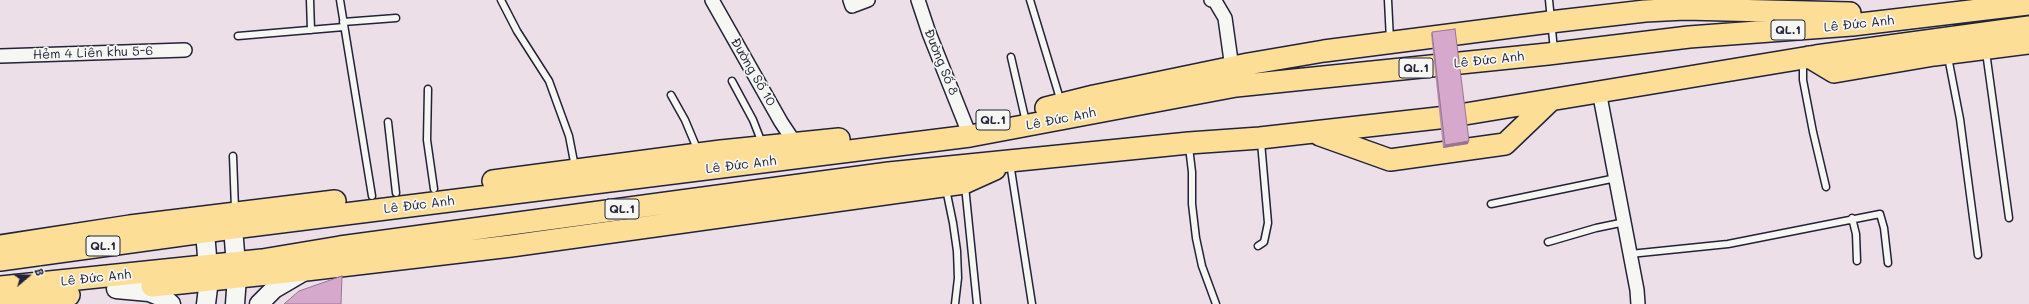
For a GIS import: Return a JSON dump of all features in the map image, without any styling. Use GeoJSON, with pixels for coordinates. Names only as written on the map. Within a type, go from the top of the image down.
{"type":"FeatureCollection","features":[{"type":"Feature","properties":{"kind":"highway","name":"Lê Đức Anh"},"geometry":{"type":"LineString","coordinates":[[1233,77],[1554,53],[1852,13],[1947,5],[1984,0]]}},
{"type":"Feature","properties":{"kind":"highway","name":"Lê Đức Anh"},"geometry":{"type":"LineString","coordinates":[[0,246],[130,226],[234,220],[968,129],[1233,77],[1324,51],[1550,22],[1645,11],[1685,9],[1836,14],[2028,3]]}},
{"type":"Feature","properties":{"kind":"highway","name":"Lê Đức Anh"},"geometry":{"type":"LineString","coordinates":[[236,270],[555,218],[889,173],[1189,143],[1260,138],[1440,118],[1806,58],[2029,27]]}},
{"type":"Feature","properties":{"kind":"highway","name":"QL.1"},"geometry":{"type":"LineString","coordinates":[[1806,58],[1834,72],[2029,43]]}},
{"type":"Feature","properties":{"kind":"highway","name":"Lê Đức Anh"},"geometry":{"type":"LineString","coordinates":[[1312,132],[1390,160],[1506,144],[1551,100]]}},
{"type":"Feature","properties":{"kind":"highway","name":"Lê Đức Anh"},"geometry":{"type":"LineString","coordinates":[[0,260],[205,232],[234,220],[372,196],[763,146],[968,129]]}},
{"type":"Feature","properties":{"kind":"highway","name":"QL.1"},"geometry":{"type":"LineString","coordinates":[[955,184],[1010,162]]}},
{"type":"Feature","properties":{"kind":"highway","name":"Lê Đức Anh"},"geometry":{"type":"LineString","coordinates":[[0,303],[115,283],[209,272],[236,270],[306,270],[558,240],[955,184]]}},
{"type":"Feature","properties":{"kind":"highway"},"geometry":{"type":"LineString","coordinates":[[555,218],[558,240]]}},
{"type":"Feature","properties":{"kind":"highway","name":"Lê Đức Anh"},"geometry":{"type":"LineString","coordinates":[[0,287],[115,283]]}},
{"type":"Feature","properties":{"kind":"main road"},"geometry":{"type":"LineString","coordinates":[[234,220],[236,270],[235,304]]}},
{"type":"Feature","properties":{"kind":"main road"},"geometry":{"type":"LineString","coordinates":[[205,232],[209,272],[206,304]]}},
{"type":"Feature","properties":{"kind":"main road"},"geometry":{"type":"LineString","coordinates":[[259,304],[274,289],[306,270]]}},
{"type":"Feature","properties":{"kind":"main road"},"geometry":{"type":"LineString","coordinates":[[115,283],[149,292],[164,298],[171,304]]}},
{"type":"Feature","properties":{"kind":"street","name":"Đường Số 10"},"geometry":{"type":"LineString","coordinates":[[712,0],[795,143]]}},
{"type":"Feature","properties":{"kind":"street"},"geometry":{"type":"LineString","coordinates":[[850,0],[852,6],[868,0]]}},
{"type":"Feature","properties":{"kind":"street","name":"Đường Số 8"},"geometry":{"type":"LineString","coordinates":[[918,0],[929,33],[968,129]]}},
{"type":"Feature","properties":{"kind":"street"},"geometry":{"type":"LineString","coordinates":[[1213,0],[1225,18],[1233,77]]}},
{"type":"Feature","properties":{"kind":"street","name":"Hẻm 4 Liên khu 5-6"},"geometry":{"type":"LineString","coordinates":[[0,56],[185,50]]}},
{"type":"Feature","properties":{"kind":"street"},"geometry":{"type":"LineString","coordinates":[[1599,91],[1625,222],[1638,304]]}},
{"type":"Feature","properties":{"kind":"lane"},"geometry":{"type":"LineString","coordinates":[[310,0],[311,30]]}},
{"type":"Feature","properties":{"kind":"lane"},"geometry":{"type":"LineString","coordinates":[[340,0],[372,196]]}},
{"type":"Feature","properties":{"kind":"lane"},"geometry":{"type":"LineString","coordinates":[[501,0],[517,31],[549,81],[570,136],[575,169]]}},
{"type":"Feature","properties":{"kind":"lane"},"geometry":{"type":"LineString","coordinates":[[1030,0],[1064,111]]}},
{"type":"Feature","properties":{"kind":"lane"},"geometry":{"type":"LineString","coordinates":[[1388,0],[1390,43]]}},
{"type":"Feature","properties":{"kind":"lane"},"geometry":{"type":"LineString","coordinates":[[1549,0],[1554,53]]}},
{"type":"Feature","properties":{"kind":"lane"},"geometry":{"type":"LineString","coordinates":[[238,36],[311,30],[344,24],[396,18]]}},
{"type":"Feature","properties":{"kind":"lane"},"geometry":{"type":"LineString","coordinates":[[1985,49],[2009,218]]}},
{"type":"Feature","properties":{"kind":"lane"},"geometry":{"type":"LineString","coordinates":[[1947,54],[1961,126],[1978,255]]}},
{"type":"Feature","properties":{"kind":"lane"},"geometry":{"type":"LineString","coordinates":[[1011,57],[1025,119]]}},
{"type":"Feature","properties":{"kind":"lane"},"geometry":{"type":"LineString","coordinates":[[1806,58],[1803,80],[1826,187]]}},
{"type":"Feature","properties":{"kind":"lane"},"geometry":{"type":"LineString","coordinates":[[732,81],[753,120],[763,146]]}},
{"type":"Feature","properties":{"kind":"lane"},"geometry":{"type":"LineString","coordinates":[[428,89],[427,140],[434,189]]}},
{"type":"Feature","properties":{"kind":"lane"},"geometry":{"type":"LineString","coordinates":[[671,95],[685,120],[699,154]]}},
{"type":"Feature","properties":{"kind":"lane"},"geometry":{"type":"LineString","coordinates":[[388,122],[396,193]]}},
{"type":"Feature","properties":{"kind":"lane"},"geometry":{"type":"LineString","coordinates":[[1258,246],[1264,242],[1268,223],[1260,138]]}},
{"type":"Feature","properties":{"kind":"lane"},"geometry":{"type":"LineString","coordinates":[[1189,143],[1192,172],[1192,204],[1196,238],[1202,266],[1216,304]]}},
{"type":"Feature","properties":{"kind":"lane"},"geometry":{"type":"LineString","coordinates":[[232,156],[234,220]]}},
{"type":"Feature","properties":{"kind":"lane"},"geometry":{"type":"LineString","coordinates":[[1010,162],[1032,304]]}},
{"type":"Feature","properties":{"kind":"lane"},"geometry":{"type":"LineString","coordinates":[[1490,204],[1616,178]]}},
{"type":"Feature","properties":{"kind":"lane"},"geometry":{"type":"LineString","coordinates":[[955,184],[953,223],[957,251],[958,278],[955,304]]}},
{"type":"Feature","properties":{"kind":"lane"},"geometry":{"type":"LineString","coordinates":[[955,184],[977,304]]}},
{"type":"Feature","properties":{"kind":"lane"},"geometry":{"type":"LineString","coordinates":[[1630,254],[1728,244],[1852,218],[1880,214],[1884,228],[1888,263]]}},
{"type":"Feature","properties":{"kind":"lane"},"geometry":{"type":"LineString","coordinates":[[1852,218],[1856,234],[1857,261]]}},
{"type":"Feature","properties":{"kind":"lane"},"geometry":{"type":"LineString","coordinates":[[1548,242],[1596,228],[1625,222]]}},
{"type":"Feature","properties":{"kind":"building"},"geometry":{"type":"Polygon","coordinates":[[[1455,29],[1469,141],[1445,145],[1432,32],[1455,29]]]}},
{"type":"Feature","properties":{"kind":"building"},"geometry":{"type":"Polygon","coordinates":[[[342,276],[341,304],[284,304],[299,291],[342,276]]]}}]}
